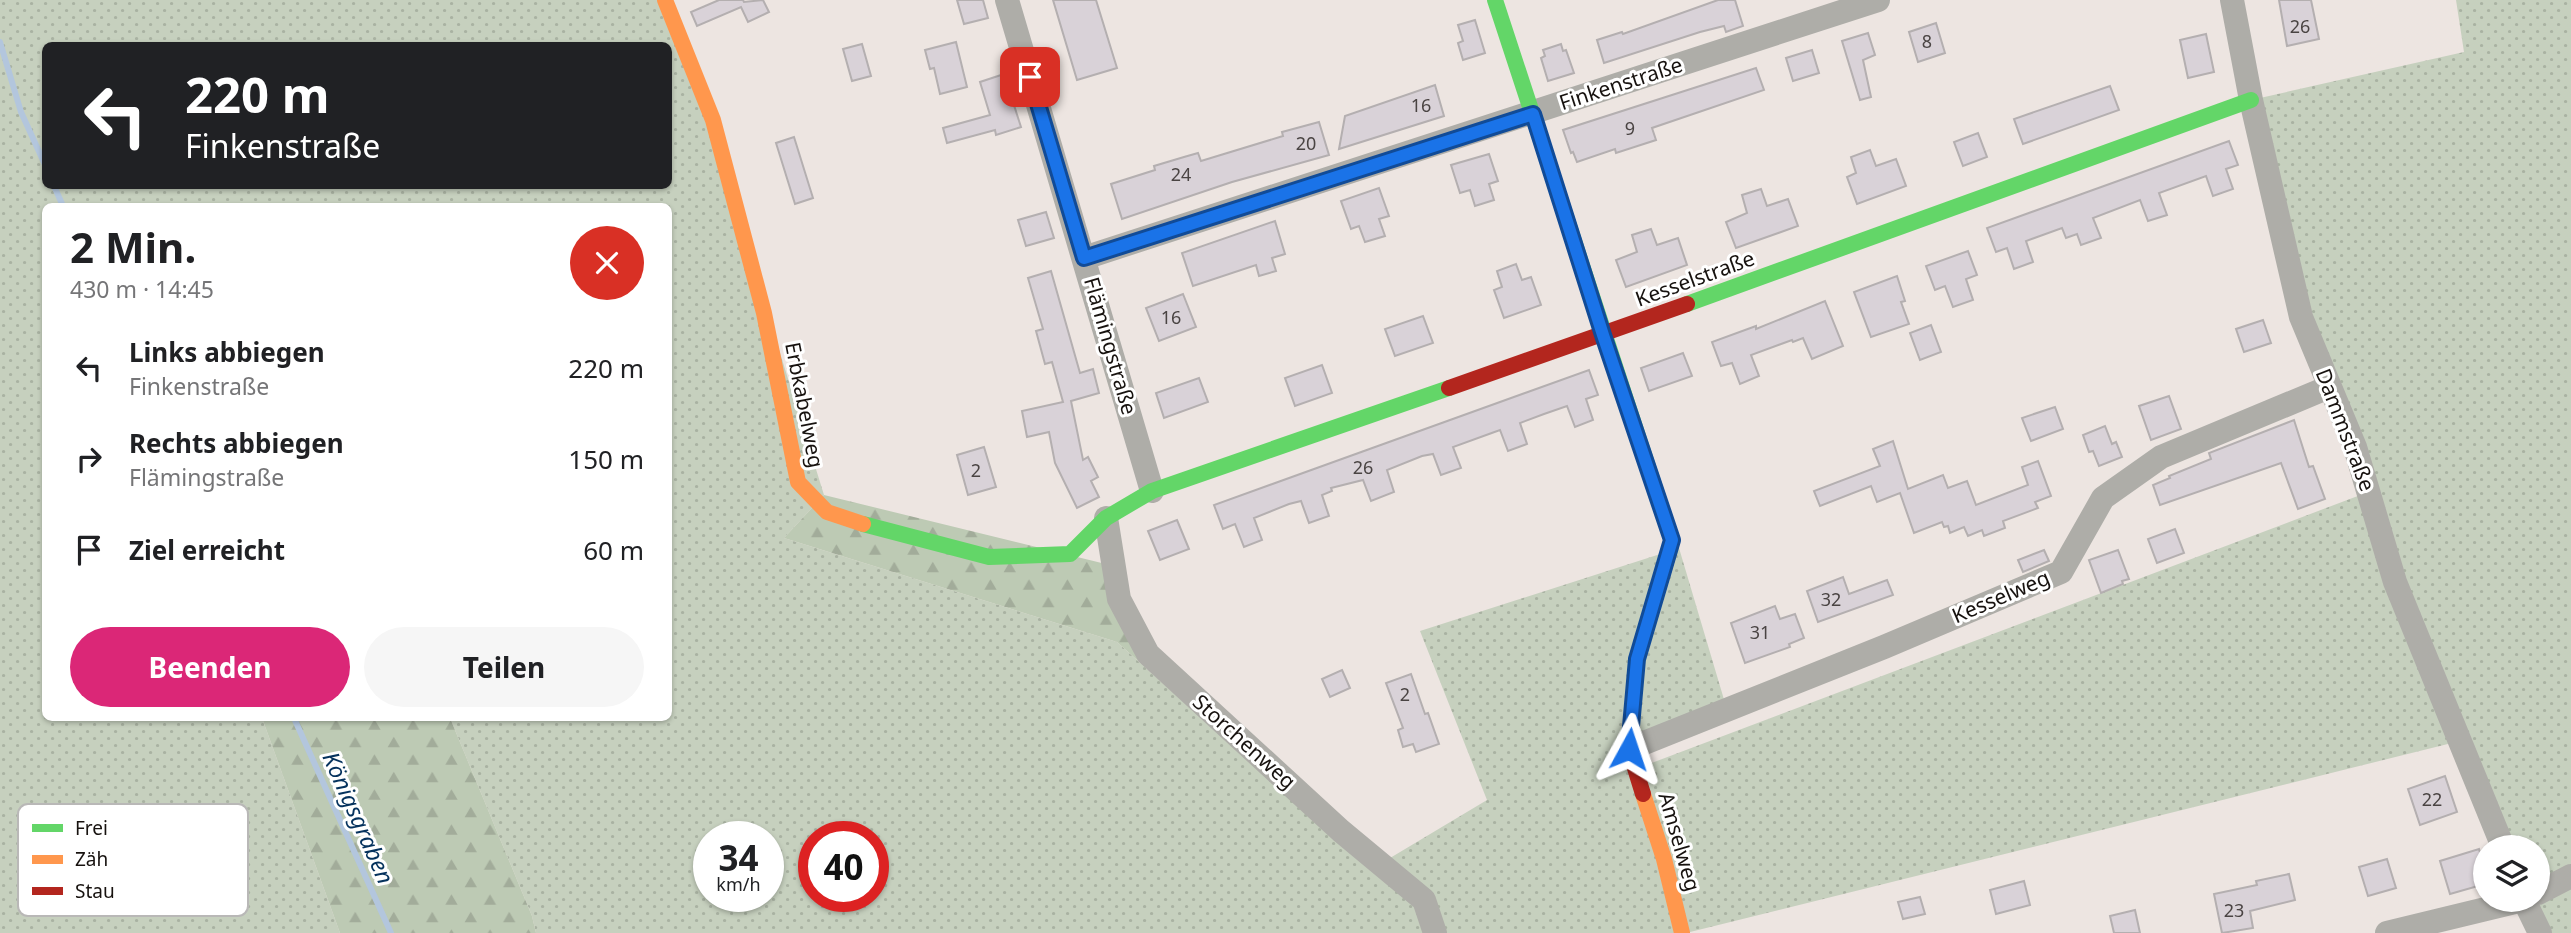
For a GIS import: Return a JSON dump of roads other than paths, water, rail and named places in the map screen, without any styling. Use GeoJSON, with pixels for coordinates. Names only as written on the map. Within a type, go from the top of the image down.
{"type":"FeatureCollection","features":[{"type":"Feature","properties":{"kind":"street","name":"Erbkabelweg"},"geometry":{"type":"LineString","coordinates":[[664,0],[713,120],[764,313],[798,482],[827,512],[876,529],[989,557],[1070,554],[1106,518],[1152,491]]}},
{"type":"Feature","properties":{"kind":"street","name":"Flämingstraße"},"geometry":{"type":"LineString","coordinates":[[1007,0],[1152,491]]}},
{"type":"Feature","properties":{"kind":"street","name":"Amselweg"},"geometry":{"type":"LineString","coordinates":[[1495,0],[1672,540],[1637,659],[1629,749],[1664,859],[1682,933]]}},
{"type":"Feature","properties":{"kind":"street","name":"Finkenstraße"},"geometry":{"type":"LineString","coordinates":[[1084,258],[1878,0]]}},
{"type":"Feature","properties":{"kind":"street","name":"Dammstraße"},"geometry":{"type":"LineString","coordinates":[[2232,0],[2251,100],[2301,317],[2355,447],[2395,582],[2498,835]]}},
{"type":"Feature","properties":{"kind":"street","name":"Kesselstraße"},"geometry":{"type":"LineString","coordinates":[[1152,491],[1603,335],[2251,100]]}},
{"type":"Feature","properties":{"kind":"street","name":"Kesselweg"},"geometry":{"type":"LineString","coordinates":[[1629,749],[1884,647],[2061,572],[2104,498],[2161,457],[2329,387]]}},
{"type":"Feature","properties":{"kind":"street","name":"Storchenweg"},"geometry":{"type":"LineString","coordinates":[[1106,518],[1119,599],[1148,654],[1340,831],[1424,900],[1435,933]]}},
{"type":"Feature","properties":{"kind":"street"},"geometry":{"type":"LineString","coordinates":[[2550,886],[2571,876]]}},
{"type":"Feature","properties":{"kind":"street"},"geometry":{"type":"LineString","coordinates":[[2388,933],[2475,912]]}},
{"type":"Feature","properties":{"kind":"street"},"geometry":{"type":"LineString","coordinates":[[2530,912],[2540,933]]}},
{"type":"Feature","properties":{"kind":"waterway","name":"Königsgraben"},"geometry":{"type":"LineString","coordinates":[[0,42],[21,112],[42,158]]}},
{"type":"Feature","properties":{"kind":"waterway","name":"Königsgraben"},"geometry":{"type":"LineString","coordinates":[[55,189],[62,203]]}},
{"type":"Feature","properties":{"kind":"waterway","name":"Königsgraben"},"geometry":{"type":"LineString","coordinates":[[295,721],[391,933]]}}]}
